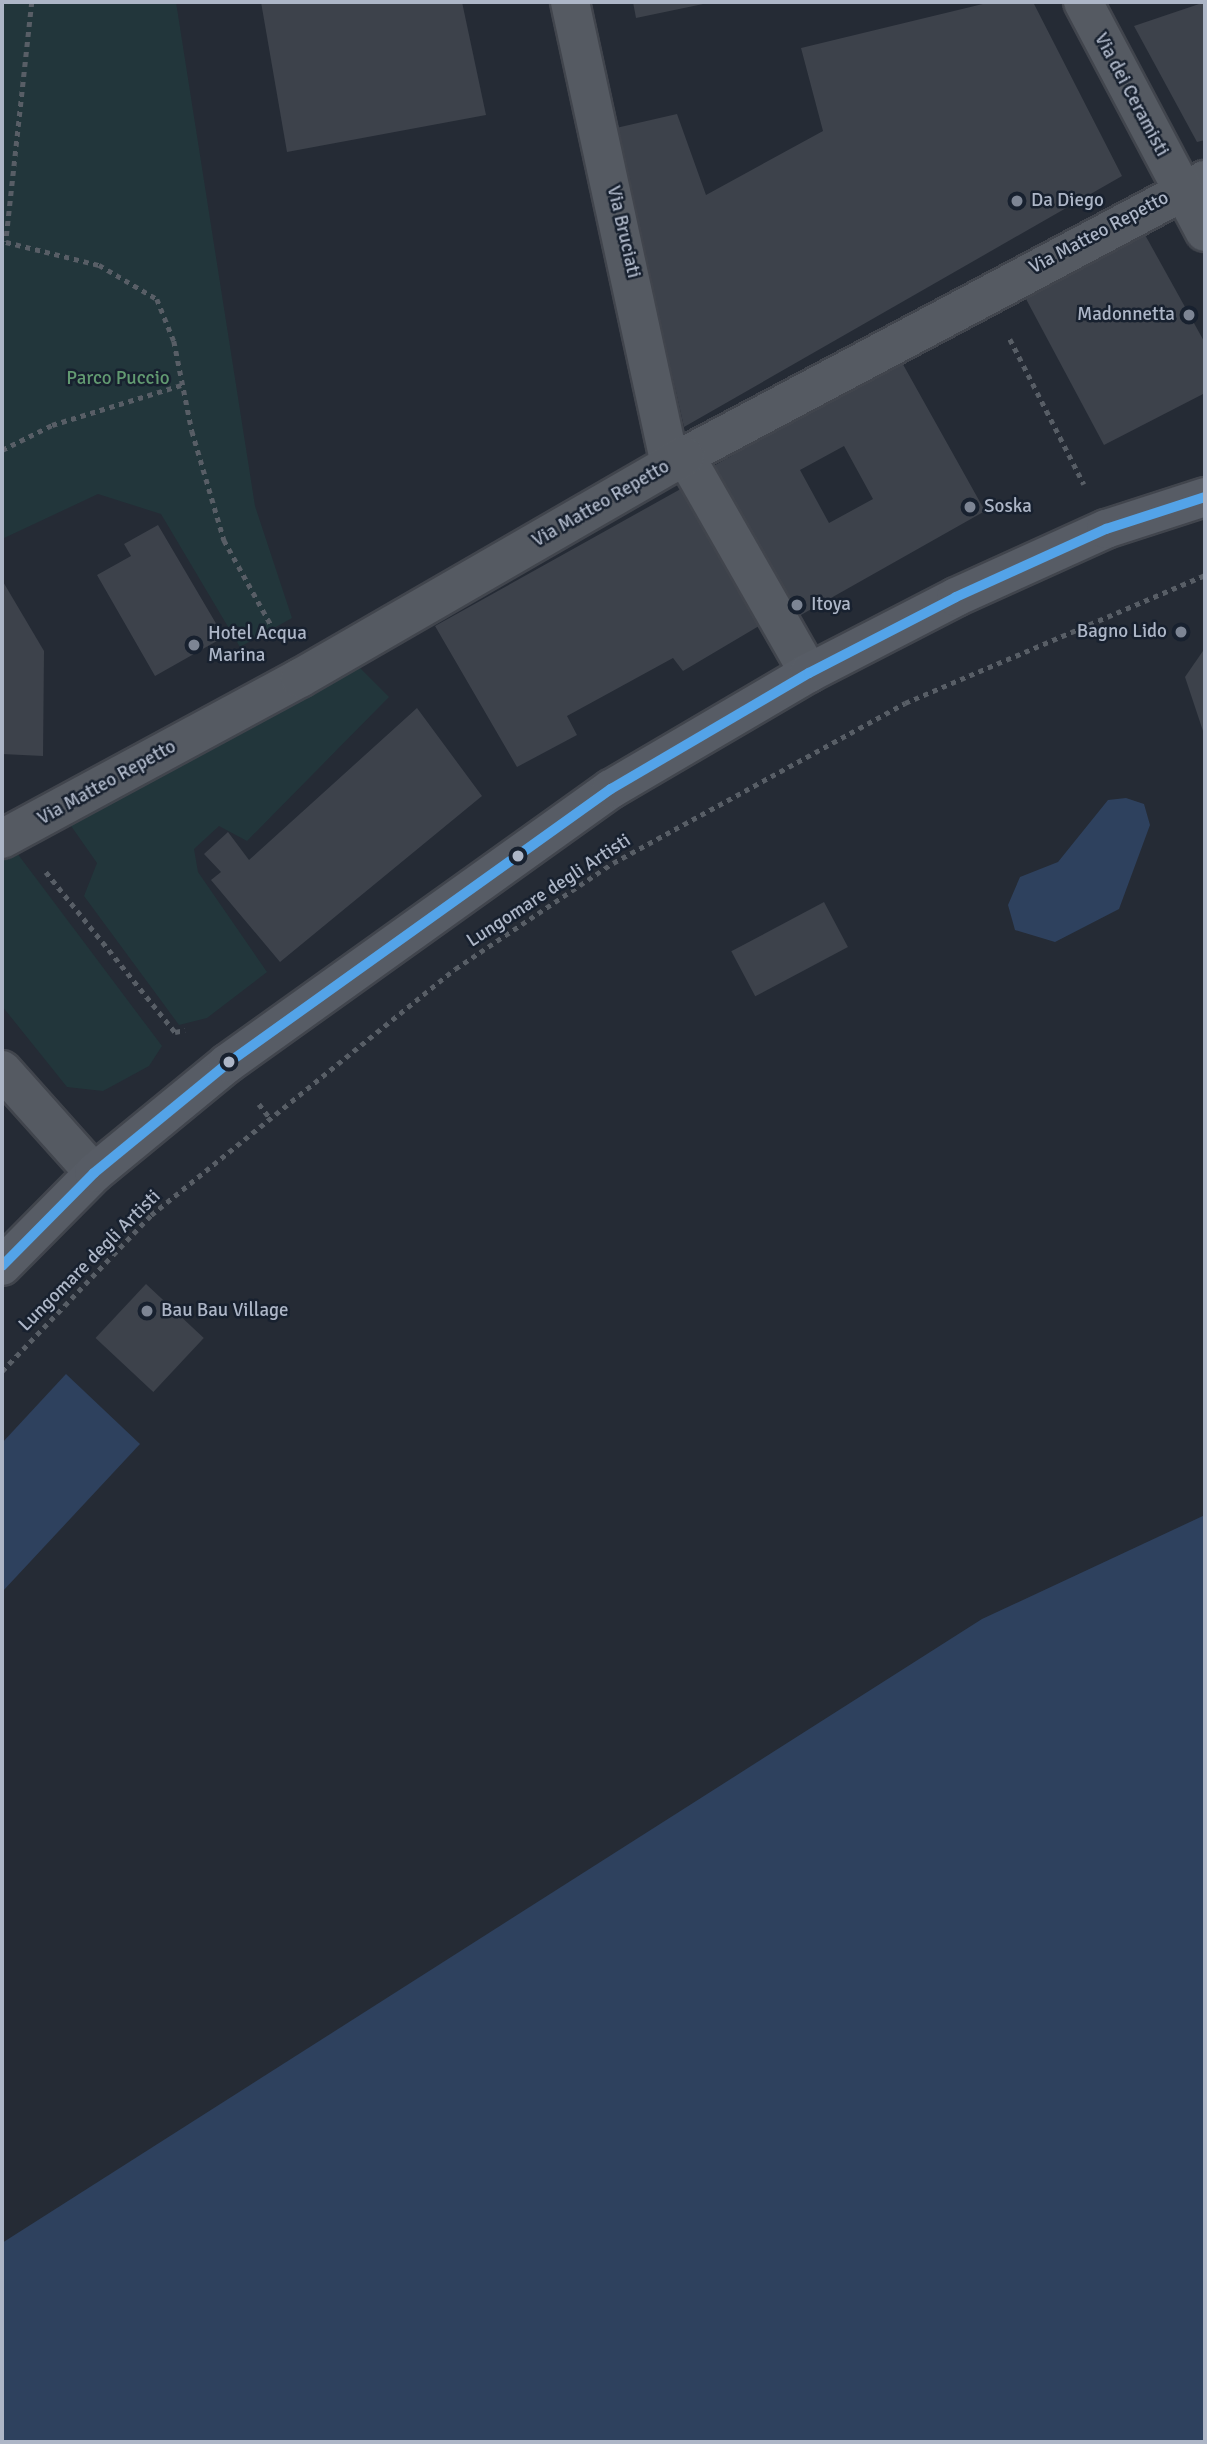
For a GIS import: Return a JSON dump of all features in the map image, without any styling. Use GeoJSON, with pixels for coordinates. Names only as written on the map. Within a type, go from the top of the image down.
{"type":"FeatureCollection","features":[{"type":"Feature","properties":{"kind":"main road"},"geometry":{"type":"LineString","coordinates":[[2,1266],[93,1173],[228,1063],[611,789],[809,673],[1106,529],[1205,496]]}},
{"type":"Feature","properties":{"kind":"street","name":"Via Bruciati"},"geometry":{"type":"LineString","coordinates":[[570,2],[678,460],[809,673]]}},
{"type":"Feature","properties":{"kind":"street","name":"Via dei Ceramisti"},"geometry":{"type":"LineString","coordinates":[[1083,2],[1193,184],[1205,232]]}},
{"type":"Feature","properties":{"kind":"street","name":"Via Matteo Repetto"},"geometry":{"type":"LineString","coordinates":[[7,837],[300,678],[678,460],[1193,184]]}},
{"type":"Feature","properties":{"kind":"street"},"geometry":{"type":"LineString","coordinates":[[2,1070],[93,1173]]}},
{"type":"Feature","properties":{"kind":"path"},"geometry":{"type":"LineString","coordinates":[[32,2],[6,242],[99,265],[158,299],[174,341],[181,385],[224,540],[300,678]]}},
{"type":"Feature","properties":{"kind":"path"},"geometry":{"type":"LineString","coordinates":[[1002,325],[1106,529]]}},
{"type":"Feature","properties":{"kind":"path"},"geometry":{"type":"LineString","coordinates":[[2,450],[52,425],[181,385]]}},
{"type":"Feature","properties":{"kind":"path","name":"Lungomare degli Artisti"},"geometry":{"type":"LineString","coordinates":[[2,1371],[151,1215],[268,1117],[455,969],[613,863],[905,703],[1205,575]]}},
{"type":"Feature","properties":{"kind":"path"},"geometry":{"type":"LineString","coordinates":[[7,837],[175,1032],[198,1028],[268,1117]]}},
{"type":"Feature","properties":{"kind":"green space","name":"Parco Puccio"},"geometry":{"type":"Polygon","coordinates":[[[2,2],[176,2],[255,506],[292,618],[240,647],[161,514],[98,494],[2,539],[2,2]]]}},
{"type":"Feature","properties":{"kind":"green space"},"geometry":{"type":"Polygon","coordinates":[[[356,664],[389,697],[247,841],[219,826],[194,849],[198,872],[267,972],[207,1018],[179,1025],[84,896],[97,863],[69,823],[264,710],[322,689],[356,664]]]}},
{"type":"Feature","properties":{"kind":"green space"},"geometry":{"type":"Polygon","coordinates":[[[14,849],[162,1046],[149,1066],[103,1091],[67,1087],[2,1006],[2,855],[14,849]]]}},
{"type":"Feature","properties":{"kind":"water"},"geometry":{"type":"Polygon","coordinates":[[[1126,798],[1144,804],[1150,825],[1119,909],[1055,942],[1015,930],[1008,905],[1020,877],[1058,862],[1108,800],[1126,798]]]}},
{"type":"Feature","properties":{"kind":"water"},"geometry":{"type":"Polygon","coordinates":[[[66,1374],[140,1444],[2,1592],[2,1443],[66,1374]]]}},
{"type":"Feature","properties":{"kind":"water"},"geometry":{"type":"Polygon","coordinates":[[[1205,1515],[1205,2442],[2,2442],[2,2243],[982,1619],[1205,1515]]]}},
{"type":"Feature","properties":{"kind":"building"},"geometry":{"type":"Polygon","coordinates":[[[261,2],[462,2],[486,115],[287,152],[261,2]]]}},
{"type":"Feature","properties":{"kind":"building"},"geometry":{"type":"Polygon","coordinates":[[[633,2],[708,2],[708,3],[636,18],[633,2]]]}},
{"type":"Feature","properties":{"kind":"building"},"geometry":{"type":"Polygon","coordinates":[[[991,2],[1033,2],[1122,176],[684,427],[616,128],[677,114],[706,195],[823,131],[801,48],[991,2]]]}},
{"type":"Feature","properties":{"kind":"building"},"geometry":{"type":"Polygon","coordinates":[[[1205,2],[1205,140],[1197,142],[1134,26],[1205,2]]]}},
{"type":"Feature","properties":{"kind":"building"},"geometry":{"type":"Polygon","coordinates":[[[1144,233],[1205,343],[1205,393],[1104,445],[1026,299],[1144,233]]]}},
{"type":"Feature","properties":{"kind":"building"},"geometry":{"type":"Polygon","coordinates":[[[900,359],[985,511],[792,620],[708,469],[900,359]],[[844,446],[800,470],[829,523],[873,499],[844,446]]]}},
{"type":"Feature","properties":{"kind":"building"},"geometry":{"type":"Polygon","coordinates":[[[686,486],[769,620],[683,671],[673,658],[567,716],[577,735],[517,767],[435,626],[686,486]]]}},
{"type":"Feature","properties":{"kind":"building"},"geometry":{"type":"Polygon","coordinates":[[[158,525],[224,637],[155,676],[97,575],[131,556],[124,544],[158,525]]]}},
{"type":"Feature","properties":{"kind":"building"},"geometry":{"type":"Polygon","coordinates":[[[2,580],[44,651],[43,756],[2,754],[2,580]]]}},
{"type":"Feature","properties":{"kind":"building"},"geometry":{"type":"Polygon","coordinates":[[[1205,648],[1205,737],[1185,677],[1205,648]]]}},
{"type":"Feature","properties":{"kind":"building"},"geometry":{"type":"Polygon","coordinates":[[[417,708],[482,796],[280,962],[211,880],[221,872],[204,854],[228,832],[249,860],[417,708]]]}},
{"type":"Feature","properties":{"kind":"building"},"geometry":{"type":"Polygon","coordinates":[[[824,902],[848,947],[755,996],[731,951],[824,902]]]}},
{"type":"Feature","properties":{"kind":"building","name":"Bau Bau Village"},"geometry":{"type":"Polygon","coordinates":[[[146,1284],[204,1338],[153,1392],[96,1338],[146,1284]]]}},
{"type":"Feature","properties":{"kind":"transit line"},"geometry":{"type":"LineString","coordinates":[[2,1266],[94,1173],[228,1063],[611,789],[809,673],[956,597],[1106,529],[1205,497]]}},
{"type":"Feature","properties":{"kind":"place","name":"Da Diego"},"geometry":{"type":"Point","coordinates":[1017,201]}},
{"type":"Feature","properties":{"kind":"place","name":"Madonnetta"},"geometry":{"type":"Point","coordinates":[1189,315]}},
{"type":"Feature","properties":{"kind":"place","name":"Soska"},"geometry":{"type":"Point","coordinates":[970,507]}},
{"type":"Feature","properties":{"kind":"place","name":"Itoya"},"geometry":{"type":"Point","coordinates":[797,605]}},
{"type":"Feature","properties":{"kind":"place","name":"Bagno Lido"},"geometry":{"type":"Point","coordinates":[1181,632]}},
{"type":"Feature","properties":{"kind":"place","name":"Hotel Acqua Marina"},"geometry":{"type":"Point","coordinates":[194,645]}},
{"type":"Feature","properties":{"kind":"place","name":"Bau Bau Village"},"geometry":{"type":"Point","coordinates":[147,1311]}}]}
